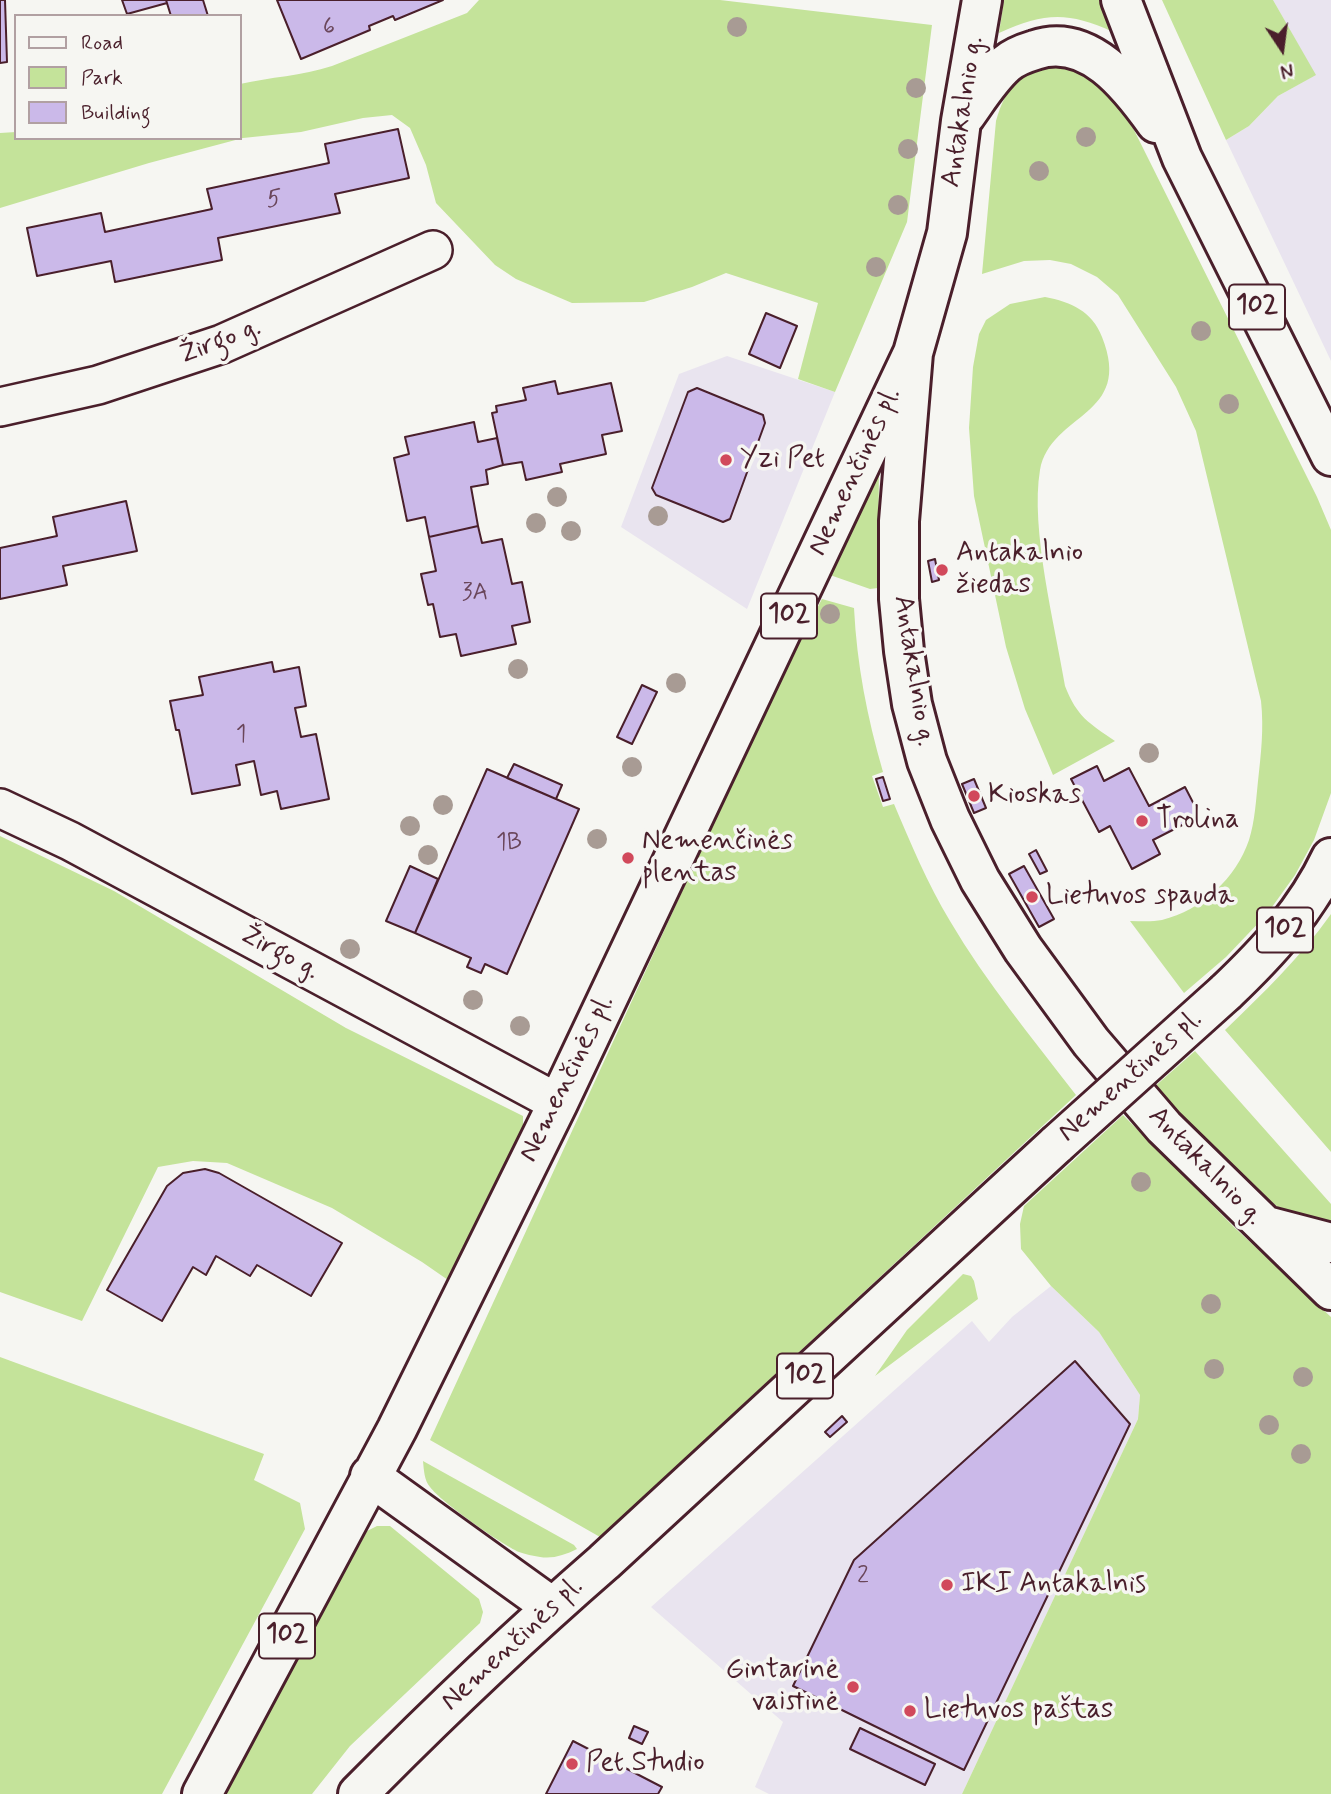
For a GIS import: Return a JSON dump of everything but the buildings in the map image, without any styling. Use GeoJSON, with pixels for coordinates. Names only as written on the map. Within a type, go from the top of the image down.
{"type":"FeatureCollection","features":[{"type":"Feature","properties":{"kind":"main road","name":"Antakalnio g."},"geometry":{"type":"LineString","coordinates":[[982,0],[961,121],[947,233],[913,353],[899,520],[899,600],[912,704],[932,773],[950,819],[980,880],[1023,949],[1091,1042],[1164,1127],[1331,1290]]}},
{"type":"Feature","properties":{"kind":"main road","name":"102"},"geometry":{"type":"LineString","coordinates":[[1121,0],[1182,158],[1331,456]]}},
{"type":"Feature","properties":{"kind":"main road"},"geometry":{"type":"LineString","coordinates":[[961,121],[1007,62],[1045,46],[1067,46],[1102,62],[1118,77],[1148,111],[1182,158]]}},
{"type":"Feature","properties":{"kind":"main road","name":"Nemenčinės pl."},"geometry":{"type":"LineString","coordinates":[[202,1794],[397,1429],[558,1103],[913,353]]}},
{"type":"Feature","properties":{"kind":"main road","name":"Nemenčinės pl."},"geometry":{"type":"LineString","coordinates":[[358,1794],[432,1719],[552,1607],[1226,992],[1268,951],[1297,916],[1331,858]]}},
{"type":"Feature","properties":{"kind":"main road"},"geometry":{"type":"LineString","coordinates":[[1261,1224],[1331,1243]]}},
{"type":"Feature","properties":{"kind":"main road"},"geometry":{"type":"LineString","coordinates":[[370,1476],[552,1607]]}},
{"type":"Feature","properties":{"kind":"street","name":"Žirgo g."},"geometry":{"type":"LineString","coordinates":[[0,407],[99,385],[222,344],[433,250]]}},
{"type":"Feature","properties":{"kind":"street","name":"Žirgo g."},"geometry":{"type":"LineString","coordinates":[[0,808],[70,841],[558,1103]]}},
{"type":"Feature","properties":{"kind":"shaded area"},"geometry":{"type":"Polygon","coordinates":[[[1273,0],[1331,0],[1331,361],[1226,140],[1249,126],[1278,96],[1315,75],[1273,0]]]}},
{"type":"Feature","properties":{"kind":"shaded area"},"geometry":{"type":"Polygon","coordinates":[[[727,356],[835,392],[747,609],[621,527],[679,374],[727,356]]]}},
{"type":"Feature","properties":{"kind":"shaded area"},"geometry":{"type":"Polygon","coordinates":[[[1051,1286],[1099,1332],[1140,1395],[1138,1419],[962,1794],[769,1794],[755,1787],[783,1722],[651,1607],[972,1321],[989,1342],[1012,1317],[1051,1286]]]}},
{"type":"Feature","properties":{"kind":"green space"},"geometry":{"type":"Polygon","coordinates":[[[479,0],[720,0],[932,25],[907,222],[835,392],[798,379],[818,303],[726,273],[644,302],[572,303],[516,279],[495,265],[436,203],[426,165],[410,128],[392,115],[363,118],[301,132],[242,138],[242,84],[332,66],[467,13],[479,0]]]}},
{"type":"Feature","properties":{"kind":"green space"},"geometry":{"type":"Polygon","coordinates":[[[1004,0],[1099,0],[1113,32],[1082,20],[1056,17],[1029,21],[999,33],[1004,0]]]}},
{"type":"Feature","properties":{"kind":"green space"},"geometry":{"type":"Polygon","coordinates":[[[1162,0],[1273,0],[1316,75],[1278,96],[1249,126],[1226,140],[1162,0]]]}},
{"type":"Feature","properties":{"kind":"green space"},"geometry":{"type":"Polygon","coordinates":[[[1055,64],[1092,79],[1110,96],[1133,128],[1331,530],[1331,793],[1314,840],[1295,875],[1267,914],[1226,957],[1184,993],[1130,921],[1162,920],[1191,909],[1216,890],[1236,867],[1249,840],[1254,818],[1262,741],[1261,701],[1196,431],[1176,387],[1118,295],[1097,277],[1071,264],[1050,260],[1024,261],[982,274],[996,121],[1000,109],[1016,82],[1032,71],[1055,64]]]}},
{"type":"Feature","properties":{"kind":"green space"},"geometry":{"type":"Polygon","coordinates":[[[14,132],[14,140],[235,140],[0,208],[0,133],[14,132]]]}},
{"type":"Feature","properties":{"kind":"green space"},"geometry":{"type":"Polygon","coordinates":[[[1045,297],[1072,305],[1093,320],[1102,337],[1109,363],[1107,383],[1099,399],[1059,436],[1047,451],[1040,470],[1038,520],[1065,686],[1074,705],[1085,718],[1115,741],[1053,775],[1025,709],[1006,647],[974,496],[969,428],[973,367],[979,334],[986,320],[1010,304],[1045,297]]]}},
{"type":"Feature","properties":{"kind":"green space"},"geometry":{"type":"Polygon","coordinates":[[[879,458],[878,588],[870,589],[830,575],[879,458]]]}},
{"type":"Feature","properties":{"kind":"green space"},"geometry":{"type":"Polygon","coordinates":[[[822,599],[854,608],[864,691],[883,772],[872,776],[883,807],[894,804],[927,878],[964,944],[1076,1095],[600,1537],[430,1440],[783,672],[822,599]]]}},
{"type":"Feature","properties":{"kind":"green space"},"geometry":{"type":"Polygon","coordinates":[[[0,836],[114,891],[346,1028],[523,1116],[523,1128],[448,1280],[332,1208],[227,1163],[193,1161],[158,1167],[82,1321],[0,1292],[0,836]]]}},
{"type":"Feature","properties":{"kind":"green space"},"geometry":{"type":"Polygon","coordinates":[[[1331,914],[1331,1152],[1225,1030],[1294,960],[1331,914]]]}},
{"type":"Feature","properties":{"kind":"green space"},"geometry":{"type":"Polygon","coordinates":[[[1195,1051],[1331,1204],[1331,1226],[1287,1213],[1255,1191],[1153,1088],[1195,1051]]]}},
{"type":"Feature","properties":{"kind":"green space"},"geometry":{"type":"Polygon","coordinates":[[[1123,1115],[1235,1228],[1331,1317],[1331,1794],[962,1794],[1138,1419],[1140,1395],[1099,1332],[1051,1286],[1021,1249],[1020,1224],[1024,1206],[1123,1115]]]}},
{"type":"Feature","properties":{"kind":"green space"},"geometry":{"type":"Polygon","coordinates":[[[963,1274],[971,1276],[974,1281],[978,1299],[875,1376],[907,1330],[963,1274]]]}},
{"type":"Feature","properties":{"kind":"green space"},"geometry":{"type":"Polygon","coordinates":[[[0,1357],[264,1454],[254,1480],[300,1503],[305,1529],[162,1794],[0,1794],[0,1357]]]}},
{"type":"Feature","properties":{"kind":"green space"},"geometry":{"type":"Polygon","coordinates":[[[423,1461],[577,1549],[559,1556],[545,1557],[510,1548],[436,1494],[427,1481],[423,1461]]]}},
{"type":"Feature","properties":{"kind":"green space"},"geometry":{"type":"Polygon","coordinates":[[[377,1526],[390,1526],[479,1599],[483,1612],[480,1623],[350,1746],[312,1794],[223,1794],[367,1531],[377,1526]]]}},
{"type":"Feature","properties":{"kind":"place","name":"Yzi Pet"},"geometry":{"type":"Point","coordinates":[726,460]}},
{"type":"Feature","properties":{"kind":"place","name":"Antakalnio žiedas"},"geometry":{"type":"Point","coordinates":[942,570]}},
{"type":"Feature","properties":{"kind":"place","name":"Kioskas"},"geometry":{"type":"Point","coordinates":[974,796]}},
{"type":"Feature","properties":{"kind":"place","name":"Trolina"},"geometry":{"type":"Point","coordinates":[1142,821]}},
{"type":"Feature","properties":{"kind":"place","name":"Nemenčinės plentas"},"geometry":{"type":"Point","coordinates":[628,858]}},
{"type":"Feature","properties":{"kind":"place","name":"Lietuvos spauda"},"geometry":{"type":"Point","coordinates":[1032,897]}},
{"type":"Feature","properties":{"kind":"place","name":"IKI Antakalnis"},"geometry":{"type":"Point","coordinates":[947,1585]}},
{"type":"Feature","properties":{"kind":"place","name":"Gintarinė vaistinė"},"geometry":{"type":"Point","coordinates":[853,1687]}},
{"type":"Feature","properties":{"kind":"place","name":"Lietuvos paštas"},"geometry":{"type":"Point","coordinates":[910,1711]}},
{"type":"Feature","properties":{"kind":"place","name":"Pet Studio"},"geometry":{"type":"Point","coordinates":[572,1764]}}]}
